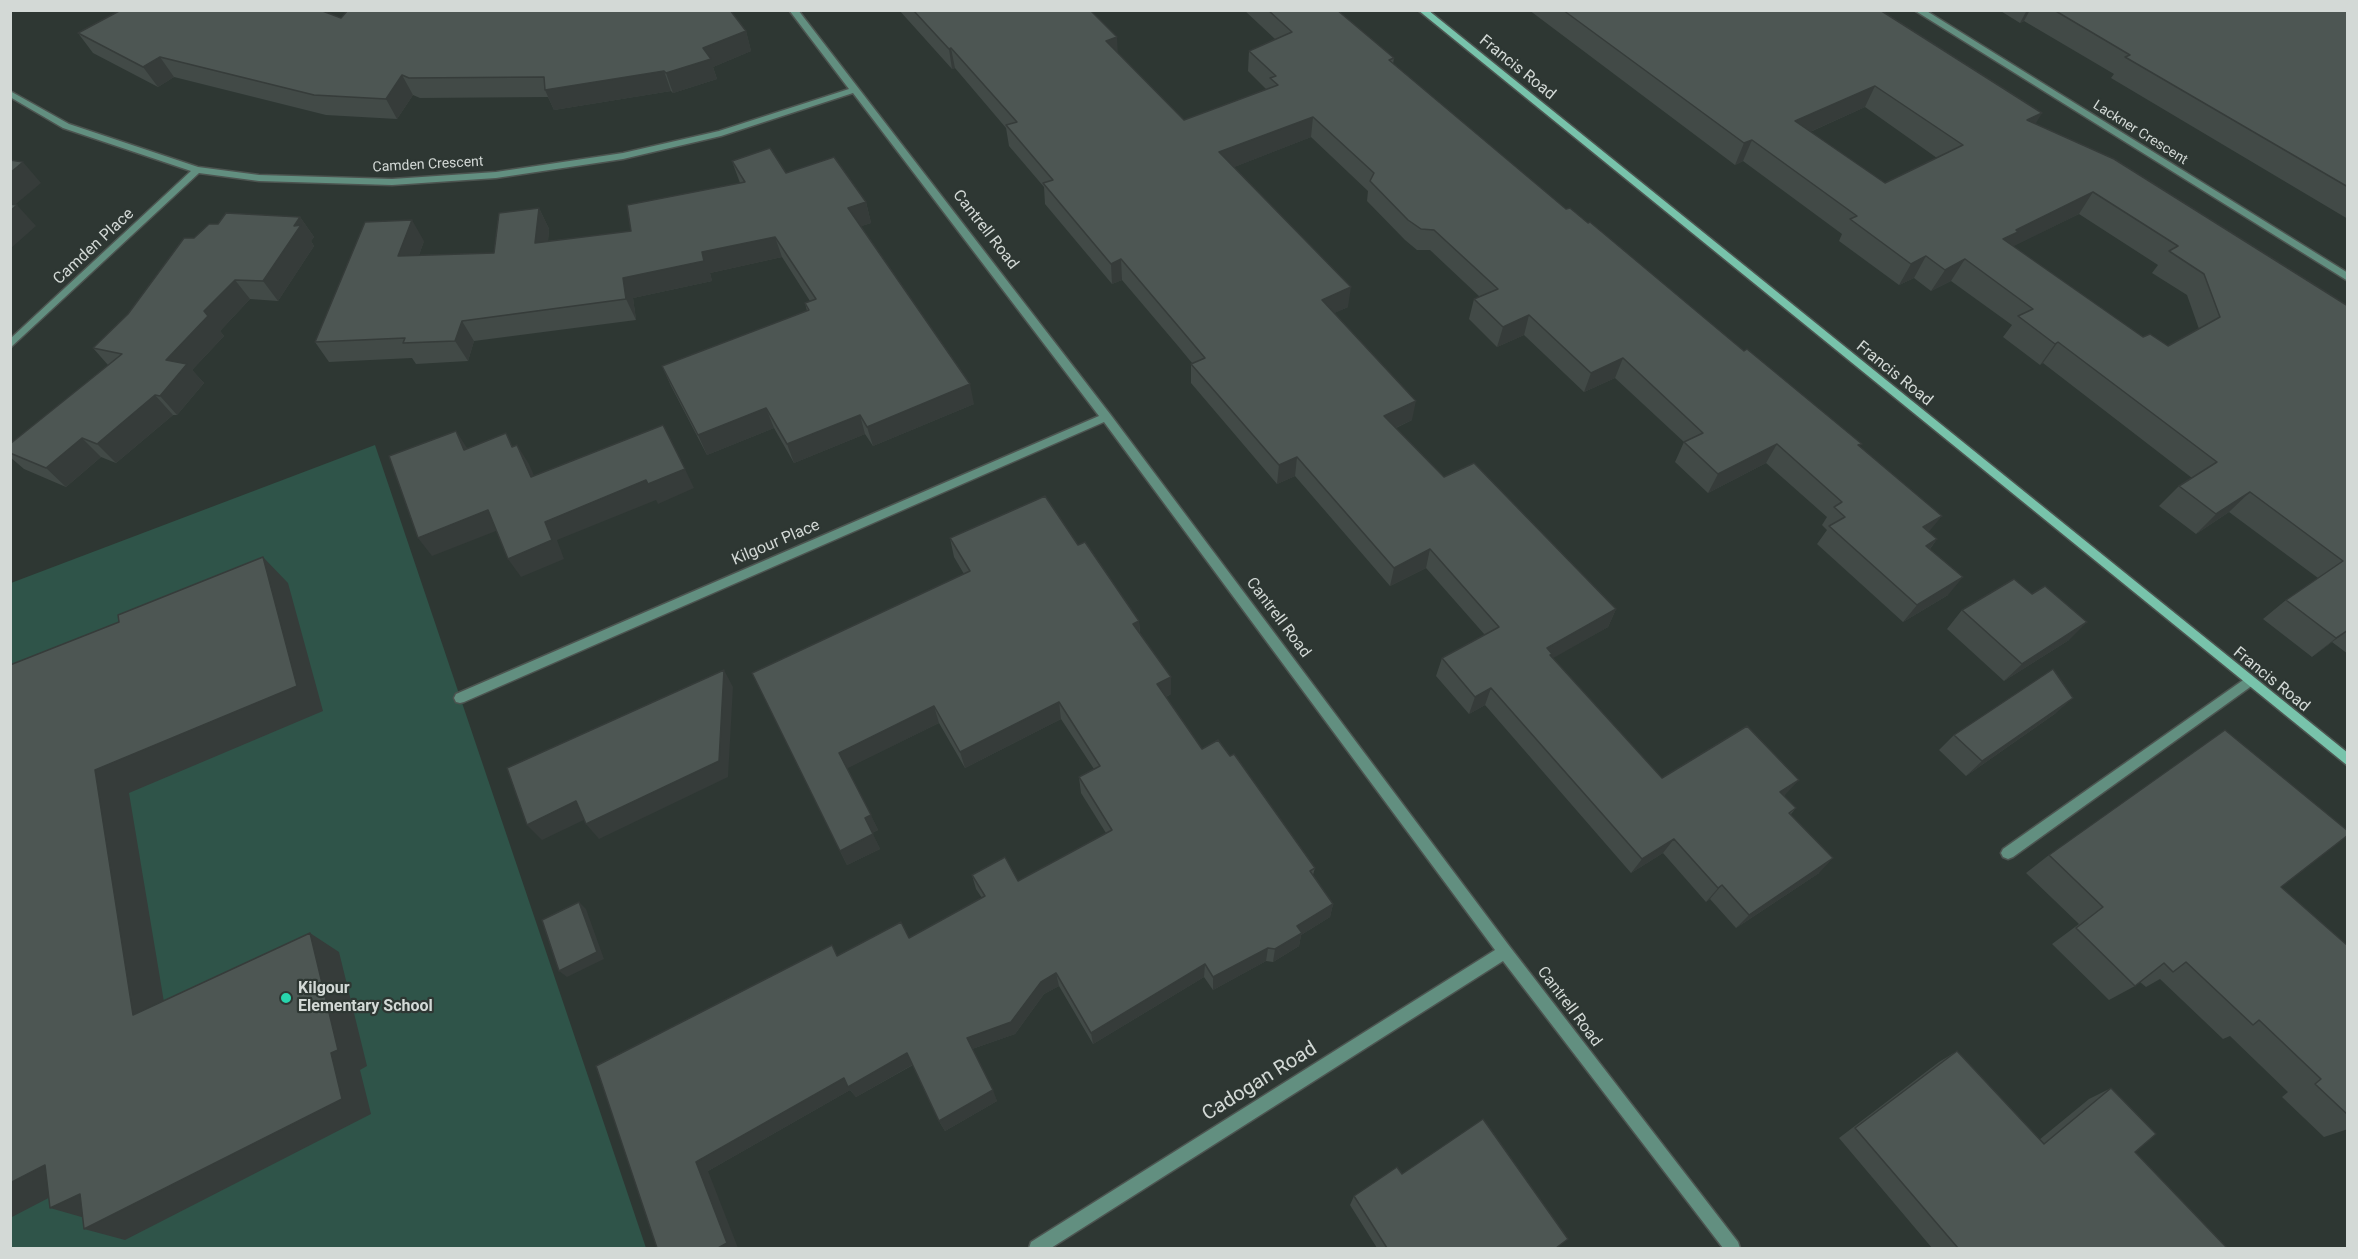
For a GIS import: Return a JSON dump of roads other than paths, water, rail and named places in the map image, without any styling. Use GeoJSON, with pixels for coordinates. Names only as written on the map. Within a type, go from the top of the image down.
{"type":"FeatureCollection","features":[{"type":"Feature","properties":{"kind":"street","name":"Cantrell Road"},"geometry":{"type":"LineString","coordinates":[[793,10],[1106,417],[1505,952],[1732,1248]]}},
{"type":"Feature","properties":{"kind":"street","name":"Francis Road"},"geometry":{"type":"LineString","coordinates":[[1422,10],[2348,761]]}},
{"type":"Feature","properties":{"kind":"street","name":"Lackner Crescent"},"geometry":{"type":"LineString","coordinates":[[1918,10],[2348,278]]}},
{"type":"Feature","properties":{"kind":"street","name":"Camden Crescent"},"geometry":{"type":"LineString","coordinates":[[10,93],[66,126],[197,170],[259,178],[392,182],[496,175],[595,161],[692,141],[854,90]]}},
{"type":"Feature","properties":{"kind":"street","name":"Camden Place"},"geometry":{"type":"LineString","coordinates":[[10,345],[197,170]]}},
{"type":"Feature","properties":{"kind":"street","name":"Kilgour Place"},"geometry":{"type":"LineString","coordinates":[[460,698],[1106,417]]}},
{"type":"Feature","properties":{"kind":"street"},"geometry":{"type":"LineString","coordinates":[[2007,853],[2249,681]]}},
{"type":"Feature","properties":{"kind":"street","name":"Cadogan Road"},"geometry":{"type":"LineString","coordinates":[[1037,1248],[1505,952]]}},
{"type":"Feature","properties":{"kind":"place","name":"Kilgour Elementary School"},"geometry":{"type":"Point","coordinates":[286,998]}}]}
